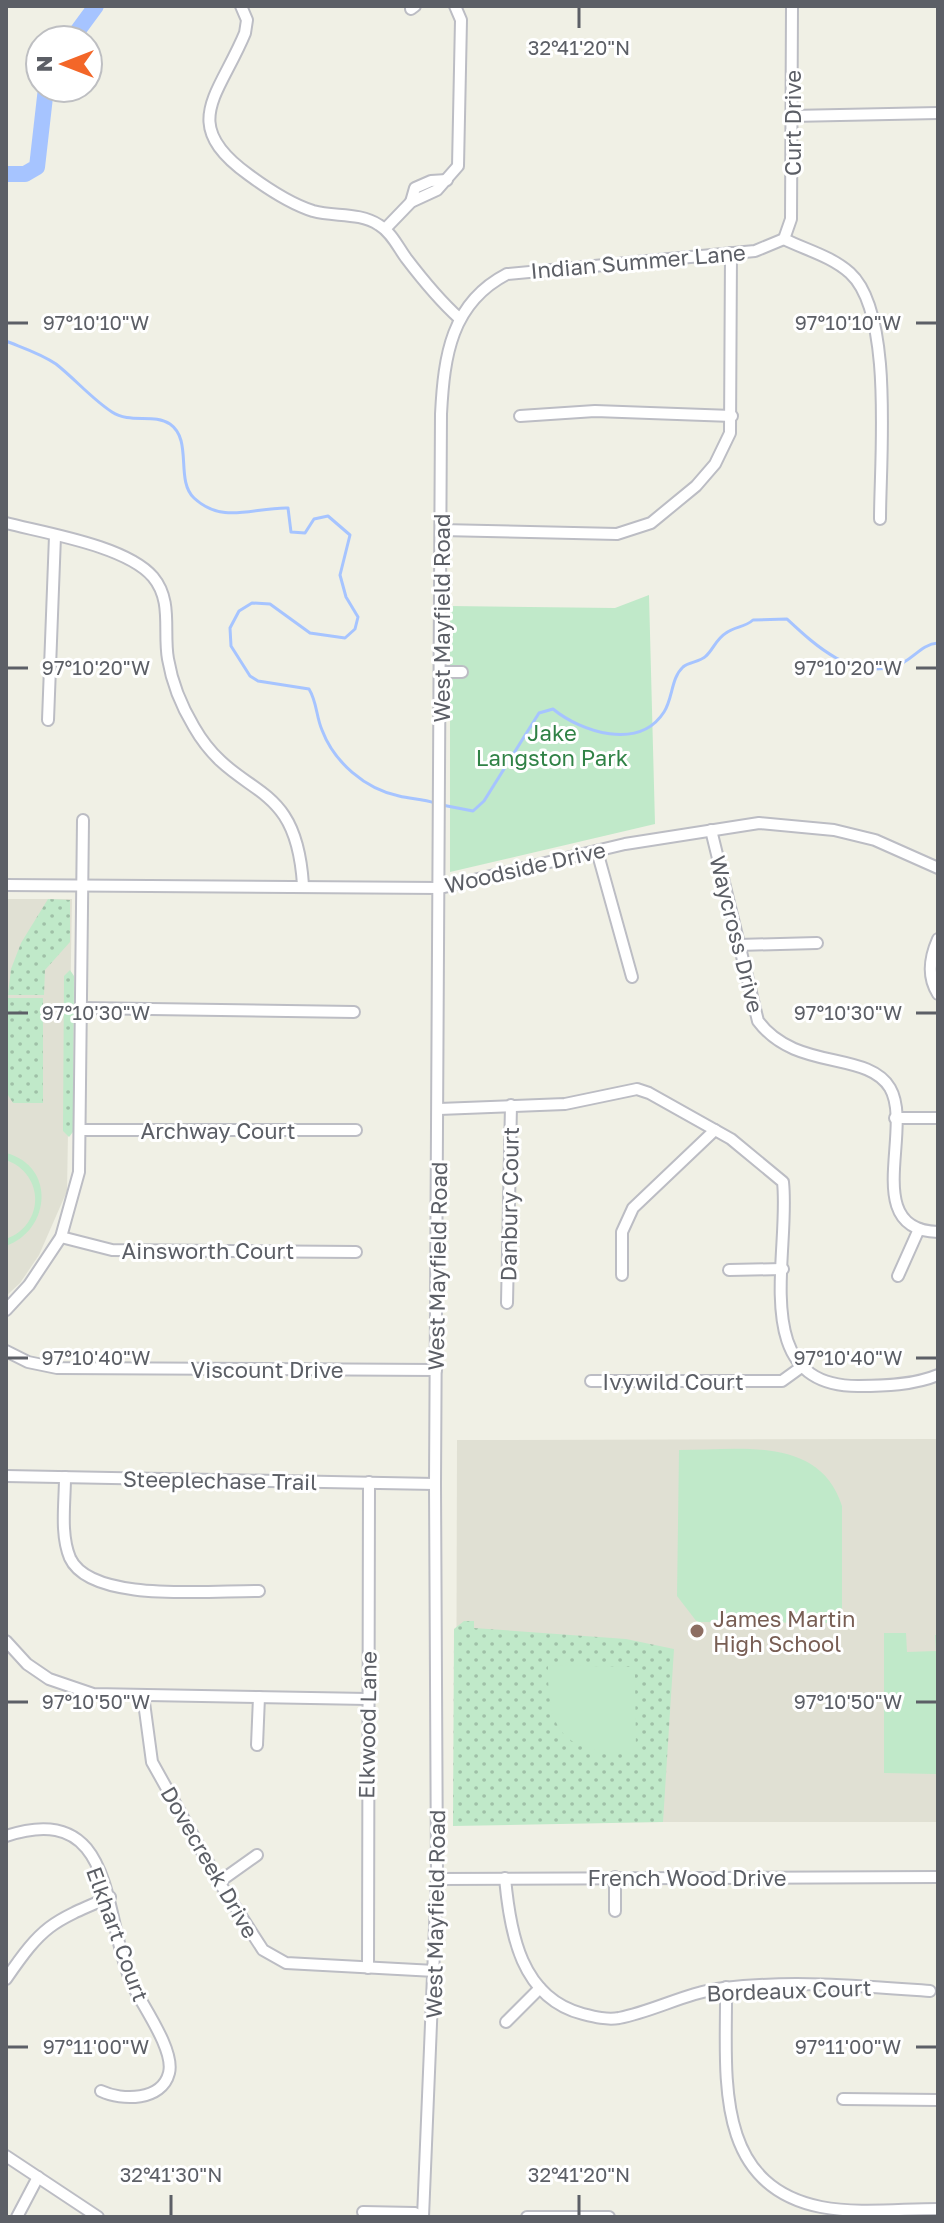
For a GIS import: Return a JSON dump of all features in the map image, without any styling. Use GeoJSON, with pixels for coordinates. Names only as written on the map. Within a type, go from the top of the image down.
{"type":"FeatureCollection","features":[{"type":"Feature","properties":{"kind":"street"},"geometry":{"type":"LineString","coordinates":[[241,6],[247,20],[245,33],[210,111],[210,132],[217,146],[262,184],[299,205],[319,212],[368,219],[385,229],[423,280],[459,318]]}},
{"type":"Feature","properties":{"kind":"street"},"geometry":{"type":"LineString","coordinates":[[385,229],[411,202],[415,188],[431,181],[447,180],[456,172],[459,159],[461,20],[455,6]]}},
{"type":"Feature","properties":{"kind":"street","name":"Curt Drive"},"geometry":{"type":"LineString","coordinates":[[784,239],[791,219],[792,6]]}},
{"type":"Feature","properties":{"kind":"street"},"geometry":{"type":"LineString","coordinates":[[791,116],[938,113]]}},
{"type":"Feature","properties":{"kind":"street"},"geometry":{"type":"LineString","coordinates":[[784,239],[839,264],[857,281],[870,304],[879,341],[880,519]]}},
{"type":"Feature","properties":{"kind":"street","name":"Indian Summer Lane"},"geometry":{"type":"LineString","coordinates":[[459,318],[486,286],[515,272],[731,253],[768,248],[784,239]]}},
{"type":"Feature","properties":{"kind":"street"},"geometry":{"type":"LineString","coordinates":[[441,530],[603,535],[639,528],[662,516],[706,475],[723,449],[732,416],[731,253]]}},
{"type":"Feature","properties":{"kind":"street","name":"West Mayfield Road"},"geometry":{"type":"LineString","coordinates":[[422,2217],[437,1879],[435,1484],[443,381],[445,358],[459,318]]}},
{"type":"Feature","properties":{"kind":"street"},"geometry":{"type":"LineString","coordinates":[[520,416],[595,411],[732,416]]}},
{"type":"Feature","properties":{"kind":"street"},"geometry":{"type":"LineString","coordinates":[[6,523],[126,557],[153,576],[166,603],[169,663],[184,707],[196,731],[220,759],[267,794],[285,814],[301,854],[303,885]]}},
{"type":"Feature","properties":{"kind":"street"},"geometry":{"type":"LineString","coordinates":[[48,720],[55,536]]}},
{"type":"Feature","properties":{"kind":"street"},"geometry":{"type":"LineString","coordinates":[[442,672],[462,672]]}},
{"type":"Feature","properties":{"kind":"street"},"geometry":{"type":"LineString","coordinates":[[6,1310],[29,1285],[61,1237],[75,1193],[80,1130],[83,820]]}},
{"type":"Feature","properties":{"kind":"street","name":"Woodside Drive"},"geometry":{"type":"LineString","coordinates":[[6,885],[440,888],[597,851],[759,823],[834,830],[875,840],[938,868]]}},
{"type":"Feature","properties":{"kind":"street","name":"Waycross Drive"},"geometry":{"type":"LineString","coordinates":[[711,830],[758,1021],[769,1036],[802,1054],[871,1069],[889,1087],[895,1118],[895,1202],[908,1222],[919,1229]]}},
{"type":"Feature","properties":{"kind":"street"},"geometry":{"type":"LineString","coordinates":[[597,851],[632,977]]}},
{"type":"Feature","properties":{"kind":"street"},"geometry":{"type":"LineString","coordinates":[[938,939],[931,962],[931,980],[938,994]]}},
{"type":"Feature","properties":{"kind":"street"},"geometry":{"type":"LineString","coordinates":[[738,945],[817,943]]}},
{"type":"Feature","properties":{"kind":"street"},"geometry":{"type":"LineString","coordinates":[[80,1008],[354,1012]]}},
{"type":"Feature","properties":{"kind":"street"},"geometry":{"type":"LineString","coordinates":[[439,1109],[565,1104],[637,1089],[715,1130],[783,1182],[783,1333],[800,1368],[808,1375],[838,1386],[909,1382],[938,1375]]}},
{"type":"Feature","properties":{"kind":"street","name":"Danbury Court"},"geometry":{"type":"LineString","coordinates":[[507,1303],[511,1105]]}},
{"type":"Feature","properties":{"kind":"street"},"geometry":{"type":"LineString","coordinates":[[895,1118],[938,1118]]}},
{"type":"Feature","properties":{"kind":"street","name":"Archway Court"},"geometry":{"type":"LineString","coordinates":[[80,1130],[356,1130]]}},
{"type":"Feature","properties":{"kind":"street"},"geometry":{"type":"LineString","coordinates":[[622,1275],[622,1232],[633,1208],[715,1130]]}},
{"type":"Feature","properties":{"kind":"street"},"geometry":{"type":"LineString","coordinates":[[898,1276],[919,1229],[938,1232]]}},
{"type":"Feature","properties":{"kind":"street","name":"Ainsworth Court"},"geometry":{"type":"LineString","coordinates":[[61,1237],[112,1250],[356,1252]]}},
{"type":"Feature","properties":{"kind":"street"},"geometry":{"type":"LineString","coordinates":[[729,1270],[783,1269]]}},
{"type":"Feature","properties":{"kind":"street","name":"Viscount Drive"},"geometry":{"type":"LineString","coordinates":[[6,1351],[28,1362],[57,1368],[436,1370]]}},
{"type":"Feature","properties":{"kind":"street","name":"Ivywild Court"},"geometry":{"type":"LineString","coordinates":[[591,1381],[782,1381],[800,1368]]}},
{"type":"Feature","properties":{"kind":"street","name":"Steeplechase Trail"},"geometry":{"type":"LineString","coordinates":[[6,1476],[435,1484]]}},
{"type":"Feature","properties":{"kind":"street"},"geometry":{"type":"LineString","coordinates":[[65,1477],[66,1546],[85,1576],[120,1588],[259,1591]]}},
{"type":"Feature","properties":{"kind":"street","name":"Elkwood Lane"},"geometry":{"type":"LineString","coordinates":[[368,1968],[369,1482]]}},
{"type":"Feature","properties":{"kind":"street"},"geometry":{"type":"LineString","coordinates":[[6,1641],[17,1655],[49,1679],[76,1691],[368,1699]]}},
{"type":"Feature","properties":{"kind":"street"},"geometry":{"type":"LineString","coordinates":[[6,1665],[17,1655]]}},
{"type":"Feature","properties":{"kind":"street","name":"Dovecreek Drive"},"geometry":{"type":"LineString","coordinates":[[143,1695],[152,1762],[219,1882],[256,1941],[274,1959],[303,1965],[435,1971]]}},
{"type":"Feature","properties":{"kind":"street"},"geometry":{"type":"LineString","coordinates":[[257,1745],[259,1697]]}},
{"type":"Feature","properties":{"kind":"street","name":"Elkhart Court"},"geometry":{"type":"LineString","coordinates":[[6,1836],[26,1830],[63,1829],[76,1838],[95,1864],[110,1897],[130,1980],[165,2047],[169,2067],[163,2085],[151,2093],[133,2098],[101,2091]]}},
{"type":"Feature","properties":{"kind":"street"},"geometry":{"type":"LineString","coordinates":[[219,1882],[257,1855]]}},
{"type":"Feature","properties":{"kind":"street"},"geometry":{"type":"LineString","coordinates":[[615,1877],[615,1911]]}},
{"type":"Feature","properties":{"kind":"street","name":"French Wood Drive"},"geometry":{"type":"LineString","coordinates":[[437,1879],[938,1877]]}},
{"type":"Feature","properties":{"kind":"street","name":"Bordeaux Court"},"geometry":{"type":"LineString","coordinates":[[505,1878],[515,1945],[540,1988],[565,2008],[598,2018],[618,2018],[682,1997],[726,1987],[875,1987],[930,1991]]}},
{"type":"Feature","properties":{"kind":"street"},"geometry":{"type":"LineString","coordinates":[[6,1979],[33,1940],[50,1924],[110,1897]]}},
{"type":"Feature","properties":{"kind":"street"},"geometry":{"type":"LineString","coordinates":[[726,1987],[729,2113],[743,2152],[757,2173],[782,2194],[823,2207],[938,2209]]}},
{"type":"Feature","properties":{"kind":"street"},"geometry":{"type":"LineString","coordinates":[[506,2022],[540,1988]]}},
{"type":"Feature","properties":{"kind":"street"},"geometry":{"type":"LineString","coordinates":[[843,2099],[938,2100]]}},
{"type":"Feature","properties":{"kind":"street"},"geometry":{"type":"LineString","coordinates":[[6,2156],[98,2217]]}},
{"type":"Feature","properties":{"kind":"street"},"geometry":{"type":"LineString","coordinates":[[17,2217],[38,2177]]}},
{"type":"Feature","properties":{"kind":"street"},"geometry":{"type":"LineString","coordinates":[[363,2212],[415,2213],[422,2217]]}},
{"type":"Feature","properties":{"kind":"street"},"geometry":{"type":"LineString","coordinates":[[527,2217],[609,2217]]}},
{"type":"Feature","properties":{"kind":"shaded area"},"geometry":{"type":"Polygon","coordinates":[[[6,899],[72,899],[67,1191],[39,1255],[20,1283],[6,1296],[6,899]]]}},
{"type":"Feature","properties":{"kind":"shaded area","name":"James Martin High School"},"geometry":{"type":"Polygon","coordinates":[[[938,1439],[938,1822],[456,1822],[457,1440],[938,1439]]]}},
{"type":"Feature","properties":{"kind":"green space","name":"Jake Langston Park"},"geometry":{"type":"Polygon","coordinates":[[[649,595],[655,824],[450,872],[450,606],[615,608],[649,595]]]}},
{"type":"Feature","properties":{"kind":"green space"},"geometry":{"type":"Polygon","coordinates":[[[48,899],[70,900],[70,942],[45,970],[44,995],[8,995],[11,969],[21,943],[48,899]]]}},
{"type":"Feature","properties":{"kind":"green space"},"geometry":{"type":"Polygon","coordinates":[[[70,970],[74,976],[73,1132],[69,1137],[63,1131],[64,976],[70,970]]]}},
{"type":"Feature","properties":{"kind":"green space"},"geometry":{"type":"Polygon","coordinates":[[[8,998],[43,998],[43,1103],[13,1103],[8,1095],[8,998]]]}},
{"type":"Feature","properties":{"kind":"green space"},"geometry":{"type":"Polygon","coordinates":[[[6,1153],[22,1160],[33,1171],[40,1184],[42,1198],[32,1227],[6,1246],[6,1239],[28,1223],[35,1200],[28,1176],[6,1160],[6,1153]]]}},
{"type":"Feature","properties":{"kind":"green space"},"geometry":{"type":"Polygon","coordinates":[[[679,1450],[774,1451],[816,1467],[831,1483],[842,1506],[842,1623],[697,1622],[677,1596],[679,1450]]]}},
{"type":"Feature","properties":{"kind":"green space"},"geometry":{"type":"Polygon","coordinates":[[[464,1621],[474,1621],[474,1628],[626,1639],[674,1649],[663,1822],[453,1826],[454,1629],[464,1621]]]}},
{"type":"Feature","properties":{"kind":"green space"},"geometry":{"type":"Polygon","coordinates":[[[884,1633],[906,1633],[907,1652],[936,1651],[935,1635],[938,1635],[938,1798],[936,1774],[884,1773],[884,1633]]]}},
{"type":"Feature","properties":{"kind":"green space"},"geometry":{"type":"Polygon","coordinates":[[[548,1665],[631,1667],[635,1675],[636,1754],[593,1749],[565,1736],[551,1709],[548,1665]]]}},
{"type":"Feature","properties":{"kind":"waterway"},"geometry":{"type":"LineString","coordinates":[[83,24],[96,6]]}},
{"type":"Feature","properties":{"kind":"waterway"},"geometry":{"type":"LineString","coordinates":[[6,174],[25,174],[37,167],[44,104]]}},
{"type":"Feature","properties":{"kind":"waterway"},"geometry":{"type":"LineString","coordinates":[[6,341],[56,364],[97,401],[119,416],[157,419],[170,424],[181,440],[188,490],[205,506],[228,513],[288,508],[291,532],[305,533],[314,519],[328,516],[350,535],[340,575],[346,597],[358,617],[355,629],[345,638],[310,633],[270,604],[252,603],[239,611],[230,628],[231,646],[250,676],[258,681],[309,689],[327,742],[352,772],[386,792],[435,803]]}},
{"type":"Feature","properties":{"kind":"waterway"},"geometry":{"type":"LineString","coordinates":[[442,805],[473,811],[484,801],[539,713],[553,709],[579,725],[610,734],[640,731],[653,724],[664,712],[676,677],[683,667],[704,658],[726,633],[753,620],[787,619],[835,658],[864,668],[895,666],[926,646],[938,643]]}},
{"type":"Feature","properties":{"kind":"place","name":"James Martin High School"},"geometry":{"type":"Point","coordinates":[697,1631]}}]}
